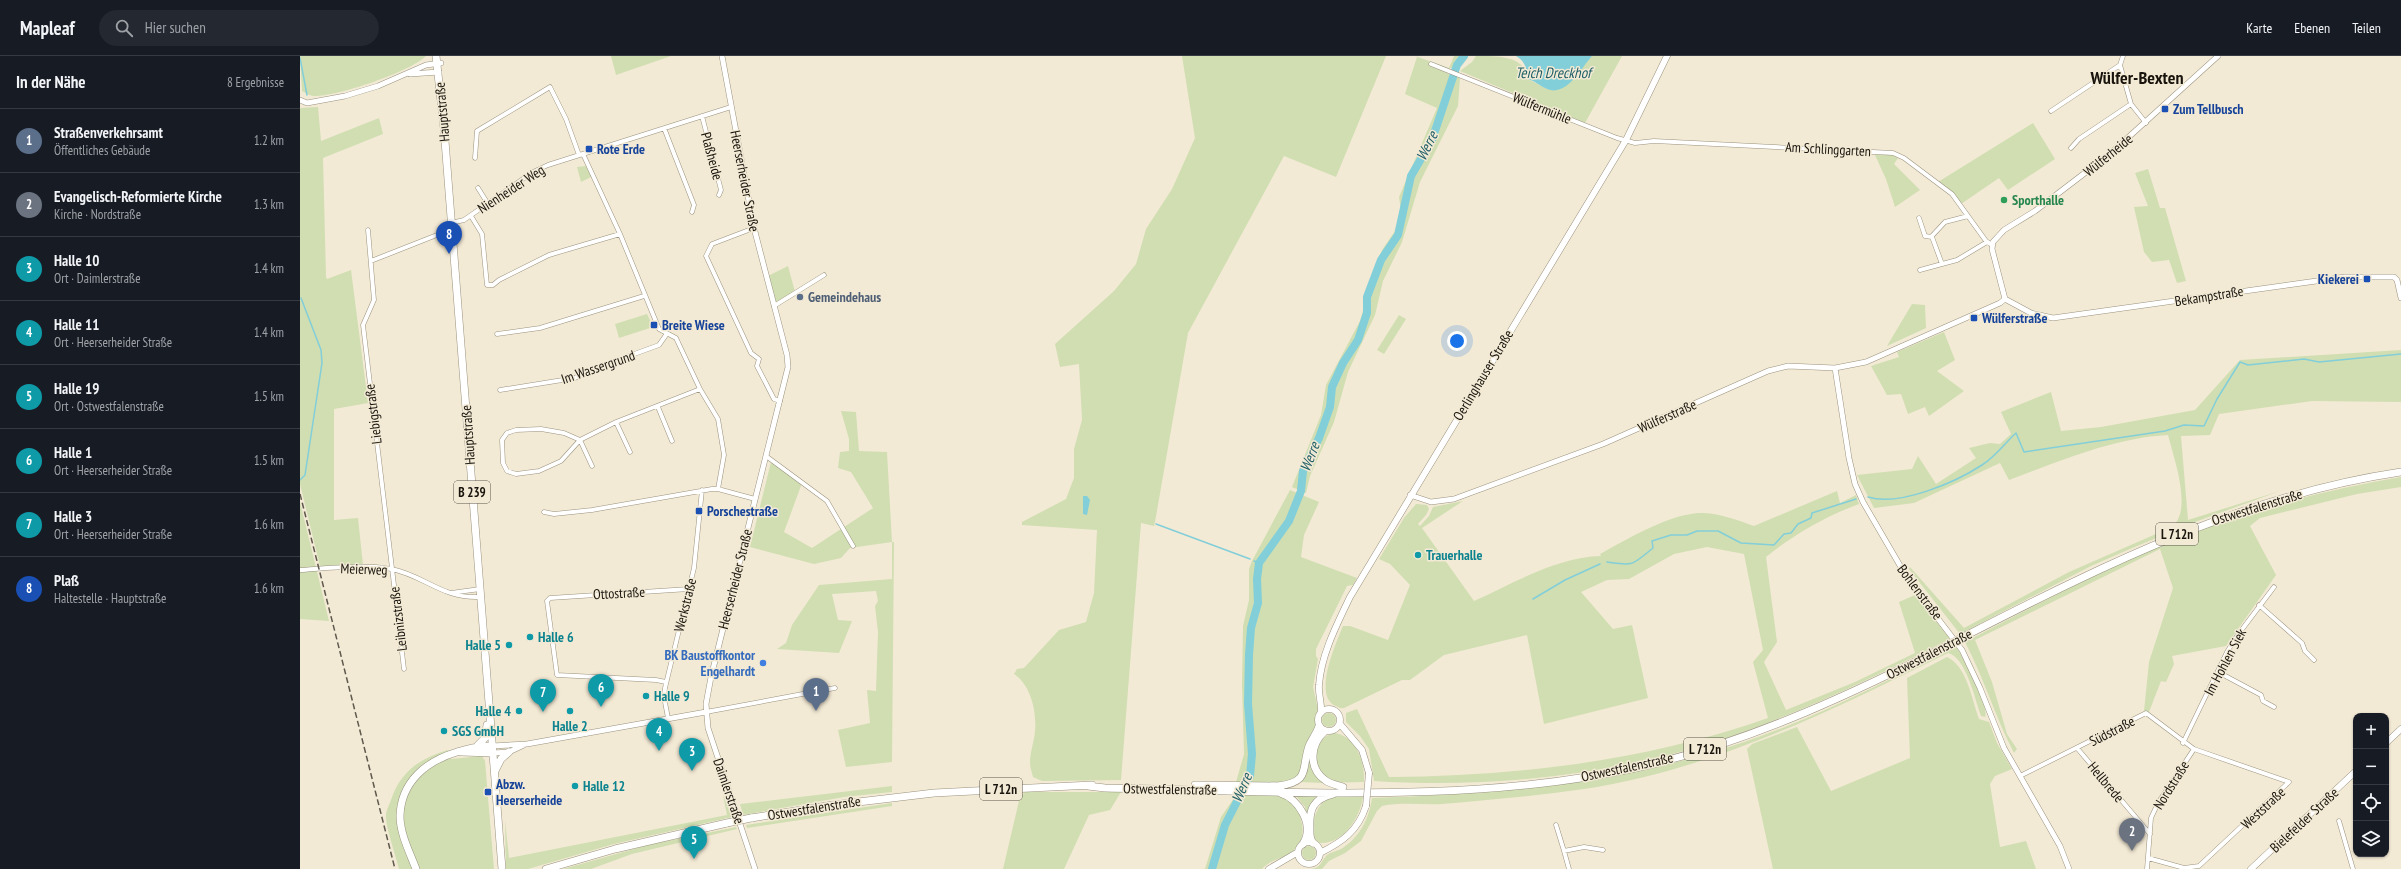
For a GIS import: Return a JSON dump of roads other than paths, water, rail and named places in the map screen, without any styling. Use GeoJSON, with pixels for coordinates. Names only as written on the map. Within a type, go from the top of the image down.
{"type":"FeatureCollection","features":[{"type":"Feature","properties":{"kind":"main road","name":"Oerlinghauser Straße"},"geometry":{"type":"LineString","coordinates":[[1321,713],[1318,689],[1320,676],[1339,621],[1377,551],[1410,495],[1626,140],[1667,56]]}},
{"type":"Feature","properties":{"kind":"main road","name":"Hauptstraße"},"geometry":{"type":"LineString","coordinates":[[438,60],[502,869]]}},
{"type":"Feature","properties":{"kind":"main road","name":"Ostwestfalenstraße"},"geometry":{"type":"LineString","coordinates":[[546,869],[622,848],[751,818],[892,797],[983,789],[1088,786],[1444,789],[1556,781],[1626,769],[1686,755],[1784,722],[1948,646],[2096,570],[2211,521],[2309,490],[2401,472]]}},
{"type":"Feature","properties":{"kind":"main road"},"geometry":{"type":"LineString","coordinates":[[1320,700],[1329,709],[1338,714],[1337,727]]}},
{"type":"Feature","properties":{"kind":"main road"},"geometry":{"type":"LineString","coordinates":[[478,746],[486,733],[489,709]]}},
{"type":"Feature","properties":{"kind":"main road"},"geometry":{"type":"LineString","coordinates":[[1298,852],[1300,859],[1304,863],[1310,864],[1316,861],[1320,853],[1351,834],[1359,824],[1366,806],[1369,773],[1362,750],[1348,734],[1337,727],[1322,728],[1318,718],[1321,713],[1329,709]]}},
{"type":"Feature","properties":{"kind":"main road","name":"L 712n"},"geometry":{"type":"LineString","coordinates":[[1270,788],[1293,783],[1304,774],[1310,745],[1322,728]]}},
{"type":"Feature","properties":{"kind":"main road","name":"L 712n"},"geometry":{"type":"LineString","coordinates":[[1322,728],[1314,747],[1314,766],[1326,782],[1343,789]]}},
{"type":"Feature","properties":{"kind":"main road"},"geometry":{"type":"LineString","coordinates":[[2389,740],[2401,729]]}},
{"type":"Feature","properties":{"kind":"main road"},"geometry":{"type":"LineString","coordinates":[[416,869],[401,823],[404,796],[412,780],[424,768],[442,757],[478,746],[492,750]]}},
{"type":"Feature","properties":{"kind":"main road"},"geometry":{"type":"LineString","coordinates":[[458,752],[492,750]]}},
{"type":"Feature","properties":{"kind":"main road"},"geometry":{"type":"LineString","coordinates":[[494,773],[500,760],[509,752]]}},
{"type":"Feature","properties":{"kind":"main road","name":"Bielefelder Straße"},"geometry":{"type":"LineString","coordinates":[[2252,869],[2353,774]]}},
{"type":"Feature","properties":{"kind":"main road","name":"L 712n"},"geometry":{"type":"LineString","coordinates":[[1270,788],[1296,801],[1301,809],[1306,824],[1306,836],[1303,844]]}},
{"type":"Feature","properties":{"kind":"main road","name":"L 712n"},"geometry":{"type":"LineString","coordinates":[[1315,845],[1310,837],[1309,816],[1314,803],[1323,797],[1343,789]]}},
{"type":"Feature","properties":{"kind":"main road"},"geometry":{"type":"LineString","coordinates":[[1269,869],[1298,852],[1303,844],[1331,846]]}},
{"type":"Feature","properties":{"kind":"main road"},"geometry":{"type":"LineString","coordinates":[[1315,845],[1320,853]]}},
{"type":"Feature","properties":{"kind":"main road"},"geometry":{"type":"LineString","coordinates":[[1286,860],[1300,859]]}},
{"type":"Feature","properties":{"kind":"street","name":"Heerserheider Straße"},"geometry":{"type":"LineString","coordinates":[[706,712],[711,677],[780,401],[788,361],[754,228],[722,56]]}},
{"type":"Feature","properties":{"kind":"street"},"geometry":{"type":"LineString","coordinates":[[2123,56],[2120,66],[2131,104],[2146,123]]}},
{"type":"Feature","properties":{"kind":"street","name":"Wülferheide"},"geometry":{"type":"LineString","coordinates":[[1990,244],[2004,230],[2041,206],[2111,153],[2146,123],[2218,56]]}},
{"type":"Feature","properties":{"kind":"street"},"geometry":{"type":"LineString","coordinates":[[300,100],[307,103],[344,96],[407,74],[438,60]]}},
{"type":"Feature","properties":{"kind":"street","name":"Wülfermühle"},"geometry":{"type":"LineString","coordinates":[[1431,64],[1626,140]]}},
{"type":"Feature","properties":{"kind":"street"},"geometry":{"type":"LineString","coordinates":[[2051,111],[2120,66]]}},
{"type":"Feature","properties":{"kind":"street"},"geometry":{"type":"LineString","coordinates":[[407,74],[439,72]]}},
{"type":"Feature","properties":{"kind":"street"},"geometry":{"type":"LineString","coordinates":[[475,158],[477,130],[550,87],[562,108],[581,155],[620,234],[644,296],[659,329],[676,338],[700,389],[718,419],[722,435],[724,465],[718,489]]}},
{"type":"Feature","properties":{"kind":"street"},"geometry":{"type":"LineString","coordinates":[[2071,148],[2079,139],[2131,104]]}},
{"type":"Feature","properties":{"kind":"street","name":"Nienheider Weg"},"geometry":{"type":"LineString","coordinates":[[451,223],[460,222],[470,216],[533,172],[731,107]]}},
{"type":"Feature","properties":{"kind":"street","name":"Plaßheide"},"geometry":{"type":"LineString","coordinates":[[702,116],[721,190],[719,195]]}},
{"type":"Feature","properties":{"kind":"street"},"geometry":{"type":"LineString","coordinates":[[664,128],[694,205],[692,212]]}},
{"type":"Feature","properties":{"kind":"street","name":"Am Schlinggarten"},"geometry":{"type":"LineString","coordinates":[[1626,140],[1635,143],[1654,141],[1893,153],[1904,158],[1952,194],[1990,244]]}},
{"type":"Feature","properties":{"kind":"street"},"geometry":{"type":"LineString","coordinates":[[478,188],[488,204]]}},
{"type":"Feature","properties":{"kind":"street"},"geometry":{"type":"LineString","coordinates":[[470,216],[482,234],[487,285],[493,286],[499,280],[549,255],[620,234]]}},
{"type":"Feature","properties":{"kind":"street"},"geometry":{"type":"LineString","coordinates":[[1929,237],[1945,222],[1968,216]]}},
{"type":"Feature","properties":{"kind":"street"},"geometry":{"type":"LineString","coordinates":[[1919,218],[1942,264]]}},
{"type":"Feature","properties":{"kind":"street"},"geometry":{"type":"LineString","coordinates":[[754,228],[712,244],[706,256],[751,353],[759,359],[757,366],[774,400],[780,401]]}},
{"type":"Feature","properties":{"kind":"street","name":"Liebigstraße"},"geometry":{"type":"LineString","coordinates":[[368,230],[374,300],[362,325],[392,569]]}},
{"type":"Feature","properties":{"kind":"street"},"geometry":{"type":"LineString","coordinates":[[371,261],[447,231]]}},
{"type":"Feature","properties":{"kind":"street"},"geometry":{"type":"LineString","coordinates":[[1920,270],[1958,260],[1990,244],[2005,299]]}},
{"type":"Feature","properties":{"kind":"street"},"geometry":{"type":"LineString","coordinates":[[774,306],[824,275]]}},
{"type":"Feature","properties":{"kind":"street","name":"Bekampstraße"},"geometry":{"type":"LineString","coordinates":[[2005,299],[2031,313],[2053,318],[2345,276],[2388,276],[2397,280]]}},
{"type":"Feature","properties":{"kind":"street"},"geometry":{"type":"LineString","coordinates":[[2401,276],[2397,280],[2401,298]]}},
{"type":"Feature","properties":{"kind":"street"},"geometry":{"type":"LineString","coordinates":[[498,334],[540,328],[644,296]]}},
{"type":"Feature","properties":{"kind":"street","name":"Wülferstraße"},"geometry":{"type":"LineString","coordinates":[[1410,495],[1431,502],[1454,499],[1603,444],[1768,372],[1788,366],[1835,368],[1866,362],[2000,303],[2005,299]]}},
{"type":"Feature","properties":{"kind":"street","name":"Im Wassergrund"},"geometry":{"type":"LineString","coordinates":[[500,390],[575,378],[585,372],[659,346],[666,334]]}},
{"type":"Feature","properties":{"kind":"street","name":"Bohlenstraße"},"geometry":{"type":"LineString","coordinates":[[1835,368],[1849,458],[1859,495],[1909,581],[1962,650],[1980,688],[1998,737],[2022,775],[2060,846],[2069,869]]}},
{"type":"Feature","properties":{"kind":"street"},"geometry":{"type":"LineString","coordinates":[[592,466],[580,440],[564,433],[549,430],[510,431],[502,440],[503,466],[510,472],[516,474],[547,469],[561,461],[580,440],[616,422],[658,407],[700,389]]}},
{"type":"Feature","properties":{"kind":"street"},"geometry":{"type":"LineString","coordinates":[[658,407],[672,441]]}},
{"type":"Feature","properties":{"kind":"street"},"geometry":{"type":"LineString","coordinates":[[616,422],[630,452]]}},
{"type":"Feature","properties":{"kind":"street"},"geometry":{"type":"LineString","coordinates":[[766,456],[827,501],[853,546]]}},
{"type":"Feature","properties":{"kind":"street"},"geometry":{"type":"LineString","coordinates":[[544,512],[554,514],[592,510],[702,490],[718,489],[755,499]]}},
{"type":"Feature","properties":{"kind":"street","name":"Werkstraße"},"geometry":{"type":"LineString","coordinates":[[668,718],[664,697],[666,682],[698,548],[702,490]]}},
{"type":"Feature","properties":{"kind":"street","name":"Meierweg"},"geometry":{"type":"LineString","coordinates":[[300,570],[371,568],[392,569],[448,593],[480,593]]}},
{"type":"Feature","properties":{"kind":"street","name":"Leibnizstraße"},"geometry":{"type":"LineString","coordinates":[[392,569],[404,668]]}},
{"type":"Feature","properties":{"kind":"street","name":"Im Hohlen Siek"},"geometry":{"type":"LineString","coordinates":[[2183,743],[2237,636],[2274,587]]}},
{"type":"Feature","properties":{"kind":"street","name":"Ottostraße"},"geometry":{"type":"LineString","coordinates":[[666,682],[656,680],[557,675],[547,603],[550,598],[689,589]]}},
{"type":"Feature","properties":{"kind":"street"},"geometry":{"type":"LineString","coordinates":[[448,593],[480,593]]}},
{"type":"Feature","properties":{"kind":"street"},"geometry":{"type":"LineString","coordinates":[[2259,605],[2302,643],[2305,651],[2314,660]]}},
{"type":"Feature","properties":{"kind":"street"},"geometry":{"type":"LineString","coordinates":[[2218,672],[2261,695],[2263,701],[2274,707]]}},
{"type":"Feature","properties":{"kind":"street"},"geometry":{"type":"LineString","coordinates":[[492,750],[835,688]]}},
{"type":"Feature","properties":{"kind":"street","name":"Daimlerstraße"},"geometry":{"type":"LineString","coordinates":[[706,712],[710,736],[755,869]]}},
{"type":"Feature","properties":{"kind":"street","name":"Südstraße"},"geometry":{"type":"LineString","coordinates":[[2022,775],[2146,713],[2183,743],[2194,749]]}},
{"type":"Feature","properties":{"kind":"street"},"geometry":{"type":"LineString","coordinates":[[492,750],[509,752],[527,744]]}},
{"type":"Feature","properties":{"kind":"street","name":"Hellbrede"},"geometry":{"type":"LineString","coordinates":[[2077,748],[2150,834]]}},
{"type":"Feature","properties":{"kind":"street","name":"Nordstraße"},"geometry":{"type":"LineString","coordinates":[[2147,869],[2151,818],[2158,803],[2194,749]]}},
{"type":"Feature","properties":{"kind":"street","name":"Weststraße"},"geometry":{"type":"LineString","coordinates":[[2148,858],[2184,868],[2198,866],[2289,782],[2194,749]]}},
{"type":"Feature","properties":{"kind":"street"},"geometry":{"type":"LineString","coordinates":[[2339,820],[2353,869]]}},
{"type":"Feature","properties":{"kind":"street"},"geometry":{"type":"LineString","coordinates":[[1556,825],[1569,869]]}},
{"type":"Feature","properties":{"kind":"street"},"geometry":{"type":"LineString","coordinates":[[1564,851],[1584,847],[1603,850]]}},
{"type":"Feature","properties":{"kind":"water","name":"Teich Dreckhof"},"geometry":{"type":"Polygon","coordinates":[[[1516,56],[1592,56],[1573,80],[1561,89],[1554,90],[1547,89],[1528,79],[1522,60],[1516,56]]]}},
{"type":"Feature","properties":{"kind":"water"},"geometry":{"type":"Polygon","coordinates":[[[1083,496],[1087,496],[1090,500],[1087,515],[1083,514],[1083,496]]]}},
{"type":"Feature","properties":{"kind":"waterway","name":"Werre"},"geometry":{"type":"LineString","coordinates":[[1212,869],[1225,825],[1250,776],[1252,754],[1248,704],[1249,655],[1251,628],[1258,603],[1257,579],[1259,563],[1289,521],[1301,491],[1303,471],[1319,438],[1330,407],[1332,387],[1343,363],[1358,340],[1367,313],[1367,297],[1381,260],[1398,235],[1411,176],[1432,140],[1457,65],[1464,56]]}},
{"type":"Feature","properties":{"kind":"waterway"},"geometry":{"type":"LineString","coordinates":[[300,58],[307,95]]}},
{"type":"Feature","properties":{"kind":"waterway"},"geometry":{"type":"LineString","coordinates":[[300,480],[305,475],[322,363],[321,350],[301,298]]}},
{"type":"Feature","properties":{"kind":"waterway"},"geometry":{"type":"LineString","coordinates":[[1868,497],[1895,499],[1911,496],[1958,479],[1987,462],[2016,433],[2024,452],[2165,431],[2184,425],[2204,426],[2217,399],[2240,362],[2248,365],[2304,359],[2319,362],[2401,354]]}},
{"type":"Feature","properties":{"kind":"waterway"},"geometry":{"type":"LineString","coordinates":[[1607,562],[1622,564],[1632,563],[1653,548],[1652,541],[1671,535],[1687,535],[1697,531],[1718,531],[1741,543],[1774,545],[1784,534],[1791,533],[1798,524],[1811,518],[1812,513],[1856,499]]}},
{"type":"Feature","properties":{"kind":"waterway"},"geometry":{"type":"LineString","coordinates":[[1156,524],[1250,559]]}},
{"type":"Feature","properties":{"kind":"waterway","name":"Werre"},"geometry":{"type":"LineString","coordinates":[[1254,561],[1259,563]]}},
{"type":"Feature","properties":{"kind":"waterway"},"geometry":{"type":"LineString","coordinates":[[1533,599],[1565,580],[1600,564]]}},
{"type":"Feature","properties":{"kind":"railway"},"geometry":{"type":"LineString","coordinates":[[300,494],[395,869]]}},
{"type":"Feature","properties":{"kind":"place","name":"Zum Tellbusch"},"geometry":{"type":"Point","coordinates":[2165,109]}},
{"type":"Feature","properties":{"kind":"place","name":"Rote Erde"},"geometry":{"type":"Point","coordinates":[589,149]}},
{"type":"Feature","properties":{"kind":"place","name":"Sporthalle"},"geometry":{"type":"Point","coordinates":[2004,200]}},
{"type":"Feature","properties":{"kind":"place","name":"Plaß"},"geometry":{"type":"Point","coordinates":[449,254]}},
{"type":"Feature","properties":{"kind":"place","name":"Kiekerei"},"geometry":{"type":"Point","coordinates":[2367,279]}},
{"type":"Feature","properties":{"kind":"place","name":"Gemeindehaus"},"geometry":{"type":"Point","coordinates":[800,297]}},
{"type":"Feature","properties":{"kind":"place","name":"Wülferstraße"},"geometry":{"type":"Point","coordinates":[1974,318]}},
{"type":"Feature","properties":{"kind":"place","name":"Breite Wiese"},"geometry":{"type":"Point","coordinates":[654,325]}},
{"type":"Feature","properties":{"kind":"place","name":"Porschestraße"},"geometry":{"type":"Point","coordinates":[699,511]}},
{"type":"Feature","properties":{"kind":"place","name":"Trauerhalle"},"geometry":{"type":"Point","coordinates":[1418,555]}},
{"type":"Feature","properties":{"kind":"place","name":"Halle 6"},"geometry":{"type":"Point","coordinates":[530,637]}},
{"type":"Feature","properties":{"kind":"place","name":"Halle 5"},"geometry":{"type":"Point","coordinates":[509,645]}},
{"type":"Feature","properties":{"kind":"place","name":"BK Baustoffkontor Engelhardt"},"geometry":{"type":"Point","coordinates":[763,663]}},
{"type":"Feature","properties":{"kind":"place","name":"Halle 9"},"geometry":{"type":"Point","coordinates":[646,696]}},
{"type":"Feature","properties":{"kind":"place","name":"Halle 1"},"geometry":{"type":"Point","coordinates":[601,707]}},
{"type":"Feature","properties":{"kind":"place","name":"Halle 4"},"geometry":{"type":"Point","coordinates":[519,711]}},
{"type":"Feature","properties":{"kind":"place","name":"Halle 2"},"geometry":{"type":"Point","coordinates":[570,711]}},
{"type":"Feature","properties":{"kind":"place","name":"Straßenverkehrsamt"},"geometry":{"type":"Point","coordinates":[816,711]}},
{"type":"Feature","properties":{"kind":"place","name":"Halle 3"},"geometry":{"type":"Point","coordinates":[543,712]}},
{"type":"Feature","properties":{"kind":"place","name":"SGS GmbH"},"geometry":{"type":"Point","coordinates":[444,731]}},
{"type":"Feature","properties":{"kind":"place","name":"Halle 11"},"geometry":{"type":"Point","coordinates":[659,751]}},
{"type":"Feature","properties":{"kind":"place","name":"Halle 10"},"geometry":{"type":"Point","coordinates":[692,771]}},
{"type":"Feature","properties":{"kind":"place","name":"Halle 12"},"geometry":{"type":"Point","coordinates":[575,786]}},
{"type":"Feature","properties":{"kind":"place","name":"Abzw. Heerserheide"},"geometry":{"type":"Point","coordinates":[488,792]}},
{"type":"Feature","properties":{"kind":"place","name":"Evangelisch-Reformierte Kirche"},"geometry":{"type":"Point","coordinates":[2132,851]}},
{"type":"Feature","properties":{"kind":"place","name":"Halle 19"},"geometry":{"type":"Point","coordinates":[694,859]}},
{"type":"Feature","properties":{"kind":"district","name":"Wülfer-Bexten"},"geometry":{"type":"Point","coordinates":[2137,78]}}]}
